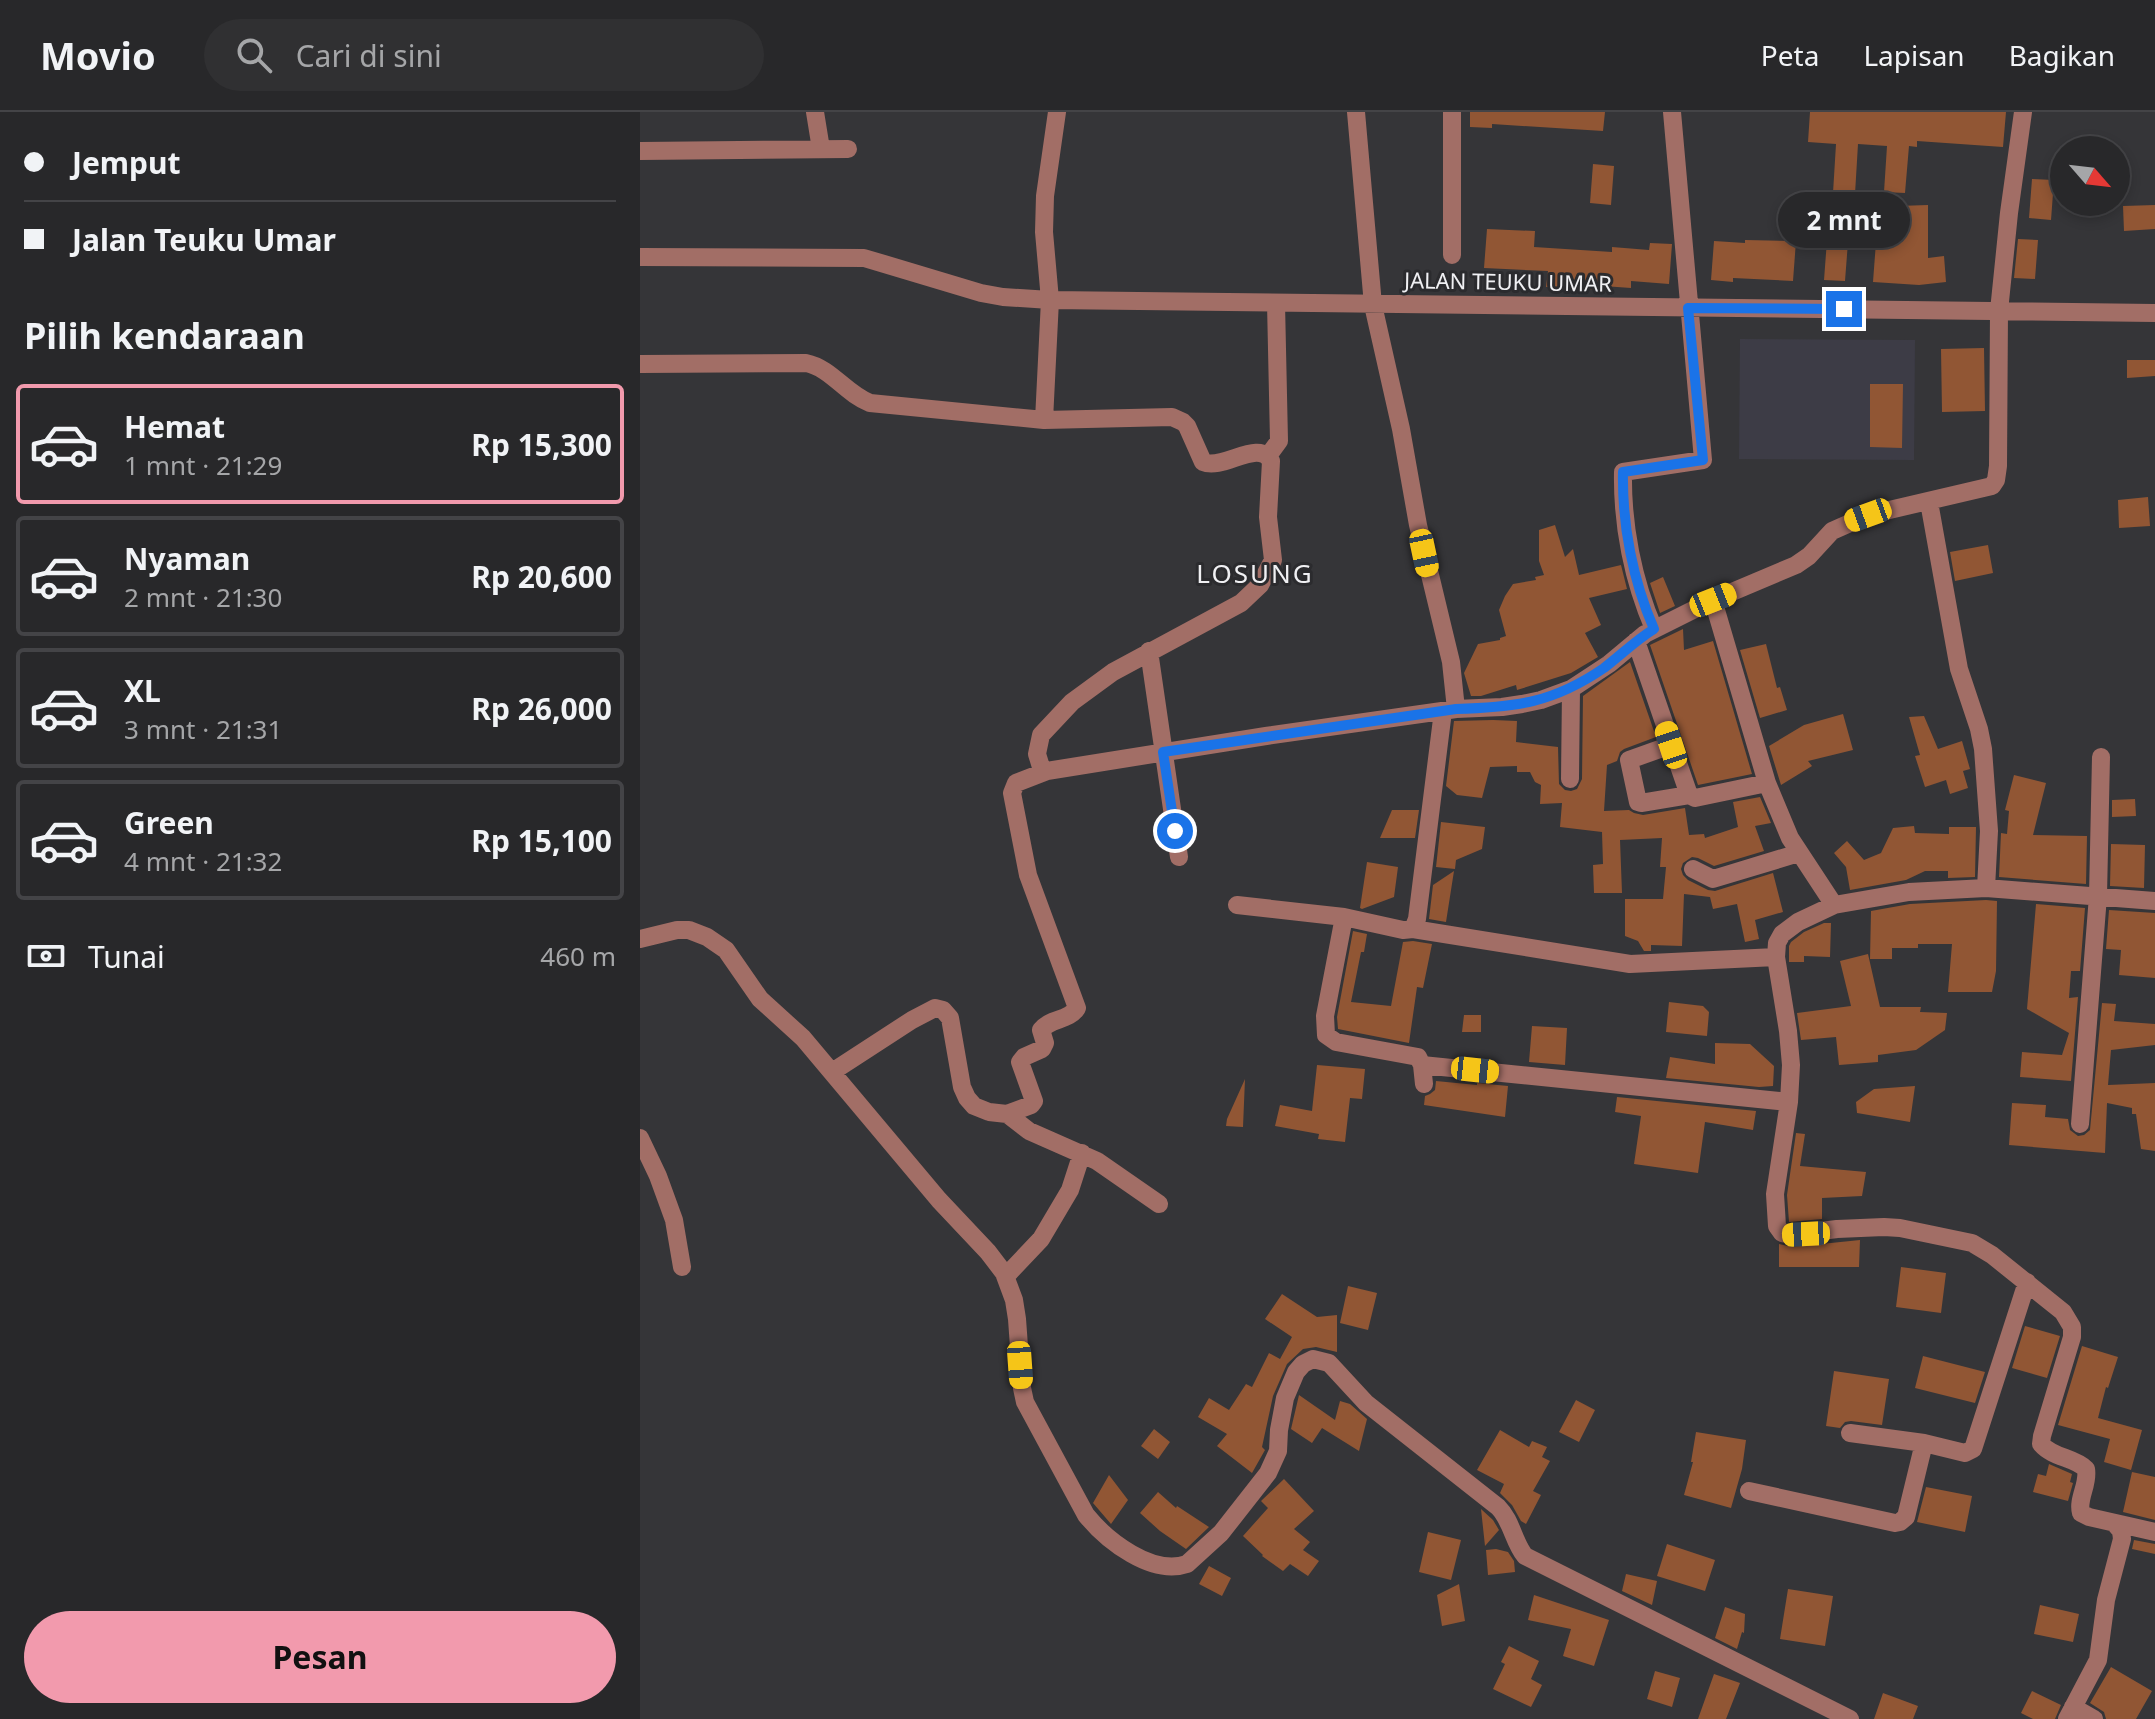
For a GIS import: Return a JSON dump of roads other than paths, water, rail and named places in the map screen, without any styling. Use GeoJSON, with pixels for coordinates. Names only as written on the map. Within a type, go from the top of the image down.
{"type":"FeatureCollection","features":[{"type":"Feature","properties":{"kind":"street"},"geometry":{"type":"LineString","coordinates":[[815,112],[821,149]]}},
{"type":"Feature","properties":{"kind":"street"},"geometry":{"type":"LineString","coordinates":[[1044,420],[1050,300],[1044,232],[1045,196],[1057,112]]}},
{"type":"Feature","properties":{"kind":"street"},"geometry":{"type":"LineString","coordinates":[[1356,112],[1373,305],[1430,580],[1451,662],[1450,710],[1413,929]]}},
{"type":"Feature","properties":{"kind":"street"},"geometry":{"type":"LineString","coordinates":[[1452,112],[1452,255]]}},
{"type":"Feature","properties":{"kind":"street"},"geometry":{"type":"LineString","coordinates":[[1654,629],[1642,601],[1632,563],[1623,472],[1703,460],[1672,112]]}},
{"type":"Feature","properties":{"kind":"street"},"geometry":{"type":"LineString","coordinates":[[832,1072],[935,1008],[943,1010],[950,1018],[962,1087],[974,1106],[1007,1114],[1031,1105],[1031,1093],[1020,1062],[1042,1049],[1045,1043],[1041,1030],[1045,1025],[1073,1014],[1077,1008],[1028,875],[1012,793],[1016,783],[1047,771],[1163,752],[1450,710],[1502,707],[1541,700],[1571,689],[1654,629],[1796,565],[1832,531],[1868,515],[1992,486],[1996,480],[1999,311],[2023,112]]}},
{"type":"Feature","properties":{"kind":"street"},"geometry":{"type":"LineString","coordinates":[[640,151],[848,149]]}},
{"type":"Feature","properties":{"kind":"street","name":"JALAN TEUKU UMAR"},"geometry":{"type":"LineString","coordinates":[[640,257],[864,258],[981,293],[1050,300],[2155,313]]}},
{"type":"Feature","properties":{"kind":"street"},"geometry":{"type":"LineString","coordinates":[[1268,456],[1279,441],[1276,303]]}},
{"type":"Feature","properties":{"kind":"street"},"geometry":{"type":"LineString","coordinates":[[640,364],[806,363],[820,367],[857,397],[870,403],[1044,420],[1172,417],[1187,426],[1206,464],[1262,452],[1268,456],[1271,461],[1268,530],[1273,560],[1265,577],[1241,603],[1149,651],[1089,688],[1041,735],[1037,754],[1041,767],[1047,771]]}},
{"type":"Feature","properties":{"kind":"street"},"geometry":{"type":"LineString","coordinates":[[1929,502],[1959,669],[1983,749],[1989,831],[1986,888]]}},
{"type":"Feature","properties":{"kind":"street"},"geometry":{"type":"LineString","coordinates":[[1713,600],[1767,783],[1790,838],[1834,905]]}},
{"type":"Feature","properties":{"kind":"street"},"geometry":{"type":"LineString","coordinates":[[1636,641],[1689,795]]}},
{"type":"Feature","properties":{"kind":"street"},"geometry":{"type":"LineString","coordinates":[[1149,651],[1179,857]]}},
{"type":"Feature","properties":{"kind":"street"},"geometry":{"type":"LineString","coordinates":[[1570,779],[1571,689]]}},
{"type":"Feature","properties":{"kind":"street"},"geometry":{"type":"LineString","coordinates":[[1671,745],[1629,760],[1638,802],[1689,795],[1695,798],[1767,783]]}},
{"type":"Feature","properties":{"kind":"street"},"geometry":{"type":"LineString","coordinates":[[2080,1124],[2098,896],[2101,757]]}},
{"type":"Feature","properties":{"kind":"street"},"geometry":{"type":"LineString","coordinates":[[1693,869],[1713,879],[1799,853]]}},
{"type":"Feature","properties":{"kind":"street"},"geometry":{"type":"LineString","coordinates":[[2155,901],[1986,888],[1909,892],[1834,905],[1798,922],[1782,934],[1777,943],[1776,957],[1791,1065],[1789,1102],[1775,1194],[1777,1226],[1782,1233],[1790,1235],[1884,1227],[1979,1246],[2063,1312],[2073,1332],[2041,1444],[2086,1469],[2087,1480],[2079,1506],[2081,1513],[2155,1532]]}},
{"type":"Feature","properties":{"kind":"street"},"geometry":{"type":"LineString","coordinates":[[1237,905],[1344,917],[1403,930],[1413,929],[1630,964],[1776,957]]}},
{"type":"Feature","properties":{"kind":"street"},"geometry":{"type":"LineString","coordinates":[[1344,917],[1325,1016],[1326,1035],[1336,1042],[1414,1056],[1421,1059],[1423,1074],[1789,1102]]}},
{"type":"Feature","properties":{"kind":"street"},"geometry":{"type":"LineString","coordinates":[[640,939],[689,930],[717,942],[726,950],[760,999],[803,1038],[939,1200],[988,1252],[1010,1285],[1017,1319],[1025,1402],[1086,1515],[1095,1526],[1143,1560],[1163,1567],[1180,1567],[1221,1533],[1268,1473],[1276,1457],[1281,1412],[1296,1372],[1308,1360],[1319,1359],[1329,1363],[1366,1403],[1498,1507],[1525,1556],[1850,1719]]}},
{"type":"Feature","properties":{"kind":"street"},"geometry":{"type":"LineString","coordinates":[[1007,1114],[1029,1131],[1097,1161],[1159,1204]]}},
{"type":"Feature","properties":{"kind":"street"},"geometry":{"type":"LineString","coordinates":[[640,1138],[674,1220],[682,1267]]}},
{"type":"Feature","properties":{"kind":"street"},"geometry":{"type":"LineString","coordinates":[[1006,1276],[1041,1239],[1070,1190],[1082,1153]]}},
{"type":"Feature","properties":{"kind":"street"},"geometry":{"type":"LineString","coordinates":[[1850,1433],[1924,1443],[1965,1453],[1976,1446],[2027,1282]]}},
{"type":"Feature","properties":{"kind":"street"},"geometry":{"type":"LineString","coordinates":[[1749,1491],[1900,1522],[1906,1517],[1924,1443]]}},
{"type":"Feature","properties":{"kind":"street"},"geometry":{"type":"LineString","coordinates":[[2094,1719],[2070,1713],[2100,1654],[2106,1600],[2122,1539],[2121,1531],[2115,1524]]}},
{"type":"Feature","properties":{"kind":"district","name":"LOSUNG"},"geometry":{"type":"Point","coordinates":[1255,574]}}]}
